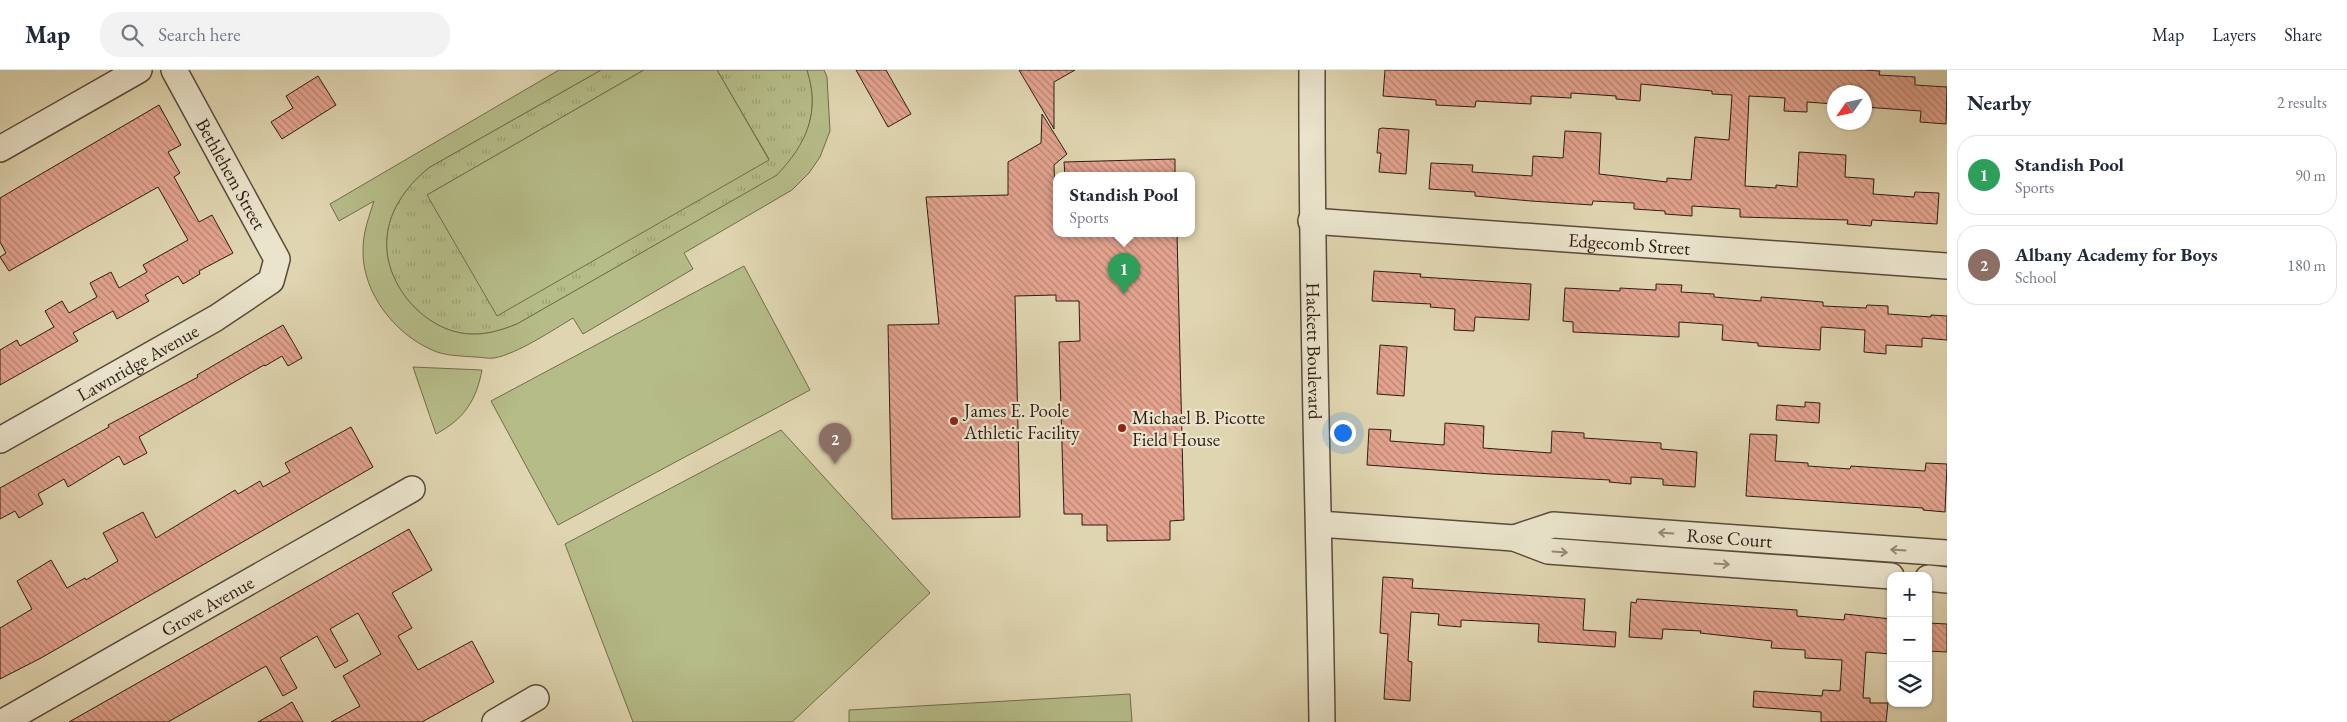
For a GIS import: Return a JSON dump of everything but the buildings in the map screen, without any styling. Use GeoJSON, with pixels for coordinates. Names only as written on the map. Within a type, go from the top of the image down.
{"type":"FeatureCollection","features":[{"type":"Feature","properties":{"kind":"street"},"geometry":{"type":"LineString","coordinates":[[0,149],[139,70]]}},
{"type":"Feature","properties":{"kind":"street","name":"Bethlehem Street"},"geometry":{"type":"LineString","coordinates":[[174,70],[277,259],[271,281]]}},
{"type":"Feature","properties":{"kind":"street","name":"Hackett Boulevard"},"geometry":{"type":"LineString","coordinates":[[1312,70],[1311,221],[1322,722]]}},
{"type":"Feature","properties":{"kind":"street","name":"Edgecomb Street"},"geometry":{"type":"LineString","coordinates":[[1311,221],[1947,266]]}},
{"type":"Feature","properties":{"kind":"street","name":"Lawnridge Avenue"},"geometry":{"type":"LineString","coordinates":[[0,440],[216,318],[271,281]]}},
{"type":"Feature","properties":{"kind":"street","name":"Grove Avenue"},"geometry":{"type":"LineString","coordinates":[[3,722],[412,488]]}},
{"type":"Feature","properties":{"kind":"street","name":"Rose Court"},"geometry":{"type":"LineString","coordinates":[[1319,524],[1514,538],[1548,551],[1887,576]]}},
{"type":"Feature","properties":{"kind":"street","name":"Rose Court"},"geometry":{"type":"LineString","coordinates":[[1514,538],[1553,525],[1947,553]]}},
{"type":"Feature","properties":{"kind":"street"},"geometry":{"type":"LineString","coordinates":[[1932,578],[1947,580]]}},
{"type":"Feature","properties":{"kind":"street"},"geometry":{"type":"LineString","coordinates":[[495,722],[536,698]]}},
{"type":"Feature","properties":{"kind":"green space"},"geometry":{"type":"Polygon","coordinates":[[[559,70],[601,70],[430,167],[408,189],[396,207],[387,237],[387,254],[391,271],[409,302],[437,324],[453,331],[482,334],[517,324],[777,175],[796,152],[808,127],[812,100],[807,70],[824,70],[827,77],[830,131],[820,157],[809,173],[792,190],[684,253],[693,269],[583,334],[573,318],[524,347],[503,356],[487,358],[456,356],[437,352],[408,336],[396,325],[375,298],[364,266],[363,250],[364,237],[374,201],[339,221],[330,204],[559,70]]]}},
{"type":"Feature","properties":{"kind":"green space"},"geometry":{"type":"Polygon","coordinates":[[[601,70],[644,70],[427,195],[769,159],[717,70],[807,70],[812,100],[808,127],[796,152],[778,175],[517,324],[494,332],[470,334],[453,331],[437,324],[422,314],[409,302],[399,287],[391,271],[387,254],[389,227],[401,198],[422,173],[430,167],[601,70]]]}},
{"type":"Feature","properties":{"kind":"green space"},"geometry":{"type":"Polygon","coordinates":[[[644,70],[717,70],[769,160],[497,316],[427,195],[644,70]]]}},
{"type":"Feature","properties":{"kind":"green space"},"geometry":{"type":"Polygon","coordinates":[[[744,266],[810,390],[558,525],[491,401],[744,266]]]}},
{"type":"Feature","properties":{"kind":"green space"},"geometry":{"type":"Polygon","coordinates":[[[413,367],[482,370],[476,391],[467,408],[454,422],[436,434],[413,367]]]}},
{"type":"Feature","properties":{"kind":"green space"},"geometry":{"type":"Polygon","coordinates":[[[781,430],[930,593],[792,722],[633,722],[565,544],[781,430]]]}},
{"type":"Feature","properties":{"kind":"green space"},"geometry":{"type":"Polygon","coordinates":[[[1130,694],[1132,722],[849,722],[849,710],[1130,694]]]}},
{"type":"Feature","properties":{"kind":"place","name":"Standish Pool"},"geometry":{"type":"Point","coordinates":[1124,294]}},
{"type":"Feature","properties":{"kind":"place","name":"James E. Poole Athletic Facility"},"geometry":{"type":"Point","coordinates":[954,421]}},
{"type":"Feature","properties":{"kind":"place","name":"Michael B. Picotte Field House"},"geometry":{"type":"Point","coordinates":[1122,428]}},
{"type":"Feature","properties":{"kind":"place","name":"Albany Academy for Boys"},"geometry":{"type":"Point","coordinates":[835,464]}}]}
